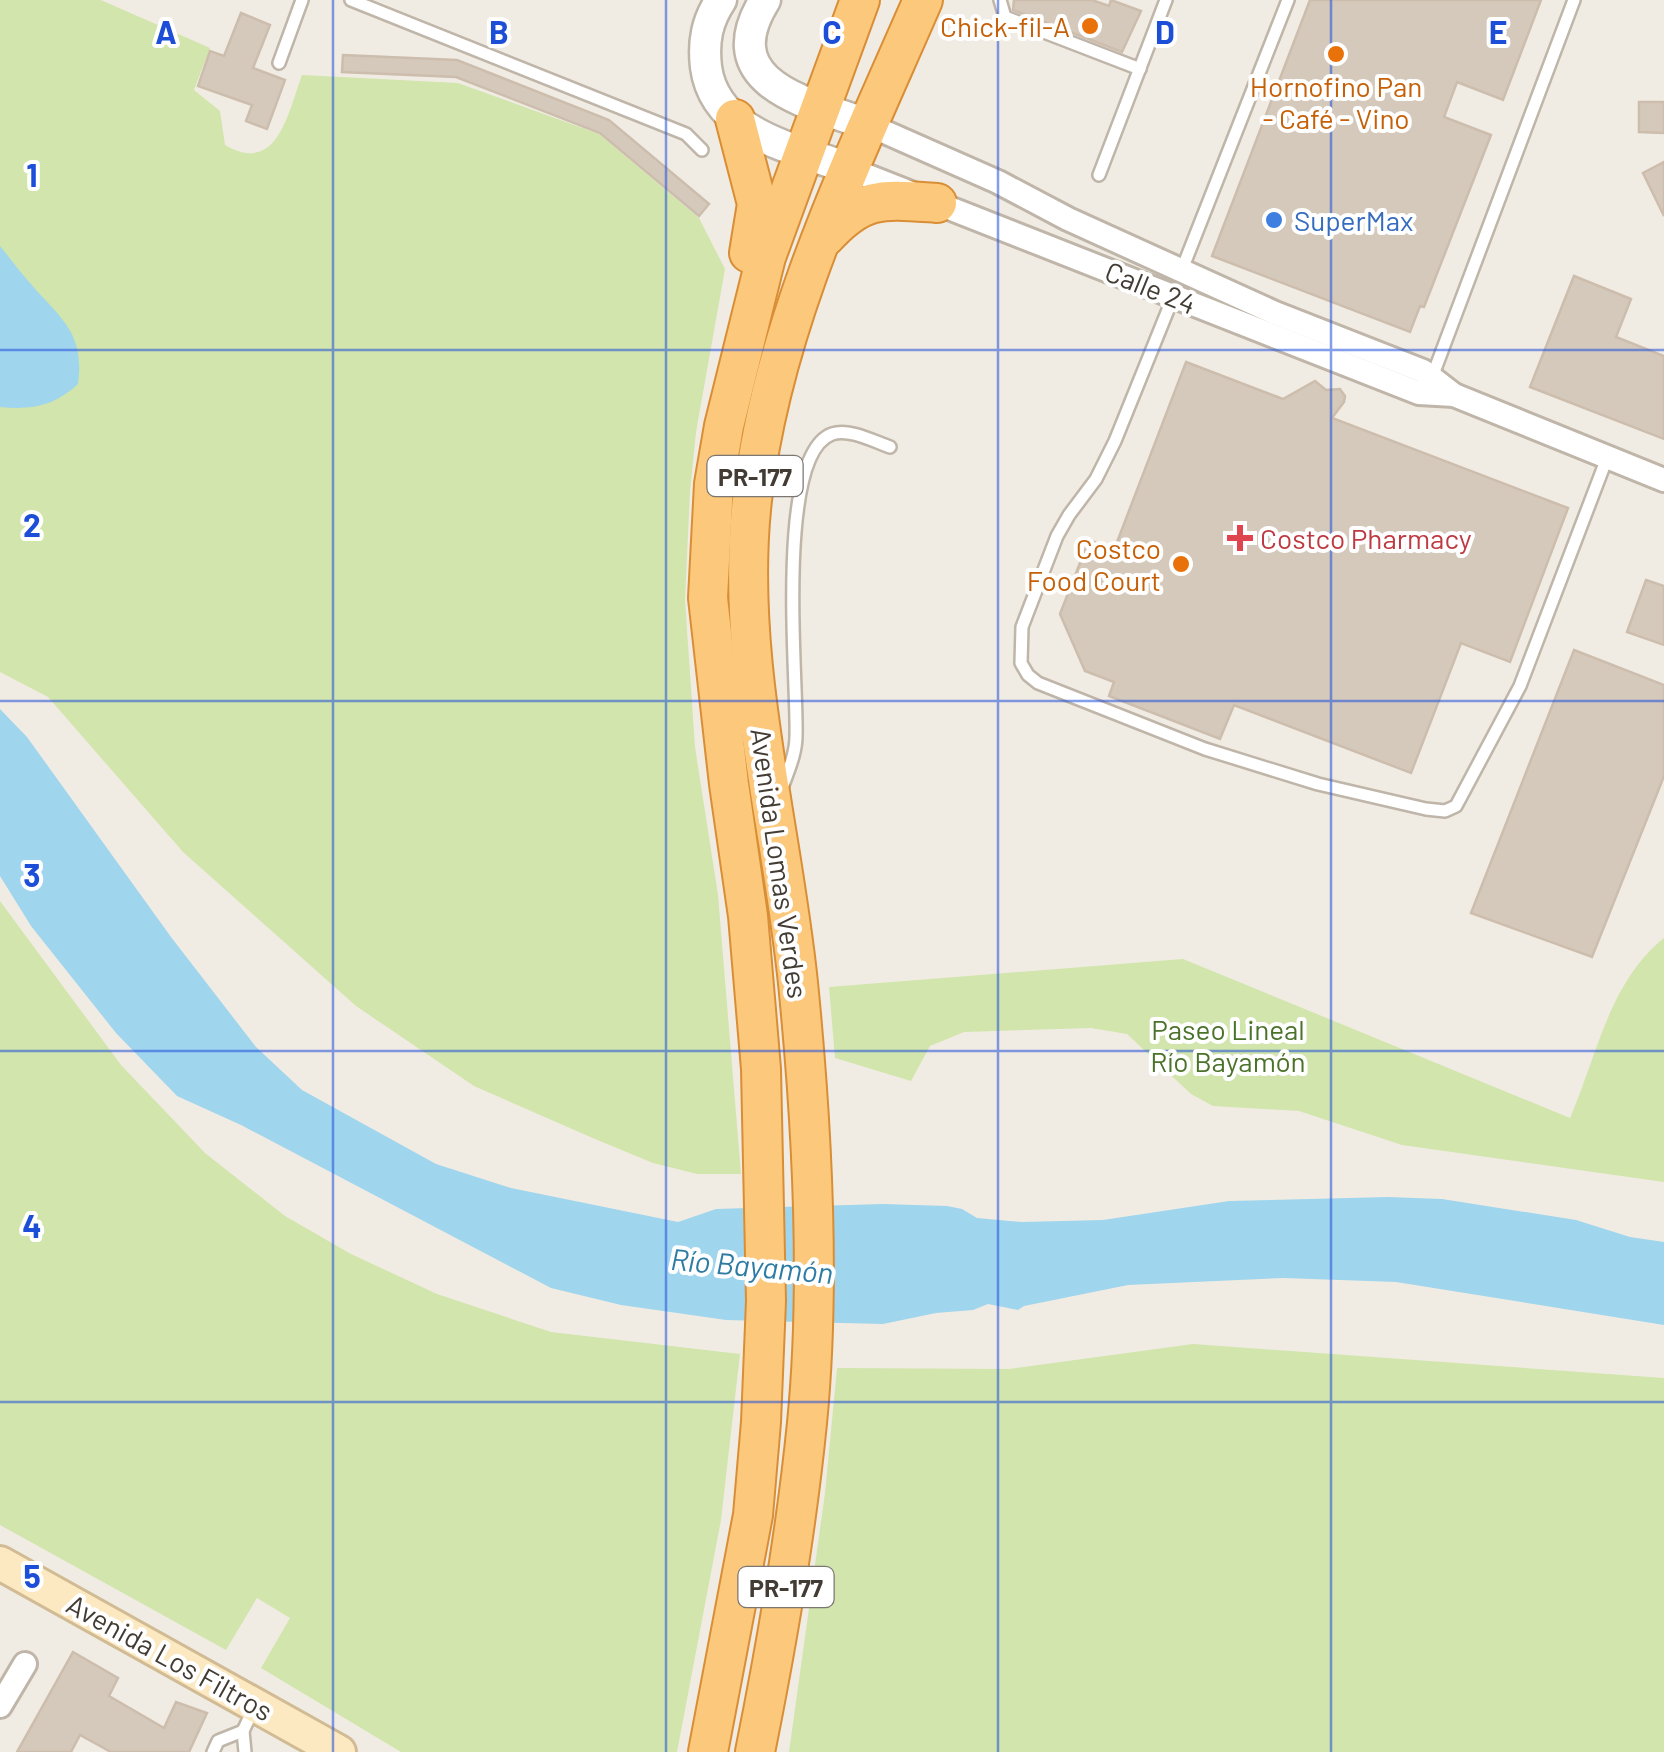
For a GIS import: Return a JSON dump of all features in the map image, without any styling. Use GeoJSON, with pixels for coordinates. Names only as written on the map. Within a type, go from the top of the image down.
{"type":"FeatureCollection","features":[{"type":"Feature","properties":{"kind":"highway","name":"Avenida Lomas Verdes"},"geometry":{"type":"LineString","coordinates":[[708,1752],[752,1515],[761,1422],[766,1237],[760,1069],[748,916],[708,598],[714,484],[766,258],[860,0]]}},
{"type":"Feature","properties":{"kind":"highway","name":"Avenida Lomas Verdes"},"geometry":{"type":"LineString","coordinates":[[755,1752],[780,1629],[808,1420],[813,1279],[810,1138],[798,978],[750,637],[751,506],[779,360],[850,168],[923,0]]}},
{"type":"Feature","properties":{"kind":"highway"},"geometry":{"type":"LineString","coordinates":[[735,120],[757,204],[737,310],[746,336]]}},
{"type":"Feature","properties":{"kind":"highway"},"geometry":{"type":"LineString","coordinates":[[820,243],[846,214],[874,202],[937,203]]}},
{"type":"Feature","properties":{"kind":"main road","name":"Avenida Los Filtros"},"geometry":{"type":"LineString","coordinates":[[0,1563],[249,1718],[338,1752]]}},
{"type":"Feature","properties":{"kind":"street"},"geometry":{"type":"LineString","coordinates":[[721,0],[712,14],[704,52],[714,97],[735,120],[765,137],[850,168]]}},
{"type":"Feature","properties":{"kind":"street"},"geometry":{"type":"LineString","coordinates":[[765,0],[753,28],[751,59],[760,75],[776,90],[869,125]]}},
{"type":"Feature","properties":{"kind":"street","name":"Calle 24"},"geometry":{"type":"LineString","coordinates":[[869,125],[1275,313],[1423,371],[1429,386]]}},
{"type":"Feature","properties":{"kind":"street","name":"Calle 24"},"geometry":{"type":"LineString","coordinates":[[850,168],[1173,296],[1454,394],[1664,480]]}},
{"type":"Feature","properties":{"kind":"street"},"geometry":{"type":"LineString","coordinates":[[0,1706],[25,1664]]}},
{"type":"Feature","properties":{"kind":"lane"},"geometry":{"type":"LineString","coordinates":[[279,63],[302,0]]}},
{"type":"Feature","properties":{"kind":"lane"},"geometry":{"type":"LineString","coordinates":[[351,0],[686,134],[702,150]]}},
{"type":"Feature","properties":{"kind":"lane"},"geometry":{"type":"LineString","coordinates":[[1001,0],[1005,17],[1140,69]]}},
{"type":"Feature","properties":{"kind":"lane"},"geometry":{"type":"LineString","coordinates":[[1099,175],[1166,0]]}},
{"type":"Feature","properties":{"kind":"lane"},"geometry":{"type":"LineString","coordinates":[[1288,0],[1115,441],[1096,479],[1068,514],[1022,627],[1021,662],[1028,675],[1038,683],[1205,749],[1318,784],[1445,811],[1456,806],[1520,686],[1607,458]]}},
{"type":"Feature","properties":{"kind":"lane"},"geometry":{"type":"LineString","coordinates":[[1429,386],[1574,0]]}},
{"type":"Feature","properties":{"kind":"lane"},"geometry":{"type":"LineString","coordinates":[[773,816],[796,740],[792,598],[798,512],[806,470],[815,446],[833,434],[848,433],[890,447]]}},
{"type":"Feature","properties":{"kind":"lane"},"geometry":{"type":"LineString","coordinates":[[213,1752],[218,1741],[249,1718]]}},
{"type":"Feature","properties":{"kind":"lane"},"geometry":{"type":"LineString","coordinates":[[245,1752],[249,1718]]}},
{"type":"Feature","properties":{"kind":"green space"},"geometry":{"type":"Polygon","coordinates":[[[0,0],[101,0],[210,48],[194,90],[220,111],[225,145],[243,152],[257,152],[278,136],[302,75],[458,83],[599,134],[699,218],[725,269],[696,432],[685,600],[695,747],[718,895],[741,1174],[697,1174],[653,1163],[474,1086],[356,1006],[183,852],[48,697],[0,672],[0,0]]]}},
{"type":"Feature","properties":{"kind":"green space"},"geometry":{"type":"Polygon","coordinates":[[[0,901],[121,1065],[205,1153],[285,1216],[351,1254],[437,1294],[551,1332],[740,1354],[721,1520],[677,1752],[401,1752],[261,1668],[290,1618],[257,1598],[226,1650],[0,1525],[0,901]]]}},
{"type":"Feature","properties":{"kind":"green space","name":"Paseo Lineal Río Bayamón"},"geometry":{"type":"Polygon","coordinates":[[[1664,938],[1664,1182],[1402,1145],[1299,1111],[1213,1106],[1191,1094],[1127,1034],[1091,1028],[964,1032],[930,1046],[911,1081],[835,1058],[829,987],[1183,959],[1570,1118],[1617,998],[1645,956],[1664,938]]]}},
{"type":"Feature","properties":{"kind":"green space"},"geometry":{"type":"Polygon","coordinates":[[[1193,1344],[1664,1378],[1664,1752],[789,1752],[825,1493],[837,1368],[1009,1369],[1193,1344]]]}},
{"type":"Feature","properties":{"kind":"water"},"geometry":{"type":"Polygon","coordinates":[[[0,246],[68,327],[78,351],[78,384],[42,405],[0,407],[0,246]]]}},
{"type":"Feature","properties":{"kind":"water","name":"Río Bayamón"},"geometry":{"type":"Polygon","coordinates":[[[0,709],[27,737],[171,937],[256,1047],[302,1090],[436,1164],[511,1188],[678,1222],[716,1209],[947,1206],[977,1218],[1022,1222],[1103,1220],[1229,1201],[1442,1199],[1576,1220],[1630,1237],[1664,1242],[1664,1325],[1396,1282],[1283,1278],[1128,1285],[1018,1310],[988,1304],[973,1310],[883,1324],[726,1320],[621,1305],[551,1288],[241,1125],[177,1096],[116,1033],[31,926],[0,876],[0,709]]]}},
{"type":"Feature","properties":{"kind":"building","name":"Chick-fil-A"},"geometry":{"type":"Polygon","coordinates":[[[1014,0],[1092,0],[1109,6],[1111,0],[1141,11],[1122,52],[1013,10],[1014,0]]]}},
{"type":"Feature","properties":{"kind":"building"},"geometry":{"type":"Polygon","coordinates":[[[1310,0],[1541,0],[1503,100],[1457,82],[1444,117],[1491,135],[1424,307],[1420,306],[1410,332],[1212,256],[1310,0]]]}},
{"type":"Feature","properties":{"kind":"building"},"geometry":{"type":"Polygon","coordinates":[[[241,13],[270,25],[253,68],[285,80],[267,129],[246,121],[252,105],[198,86],[210,51],[224,56],[241,13]]]}},
{"type":"Feature","properties":{"kind":"building"},"geometry":{"type":"Polygon","coordinates":[[[343,55],[457,60],[609,120],[709,204],[699,216],[600,133],[456,77],[342,72],[343,55]]]}},
{"type":"Feature","properties":{"kind":"building"},"geometry":{"type":"Polygon","coordinates":[[[1639,102],[1664,102],[1664,133],[1639,132],[1639,102]]]}},
{"type":"Feature","properties":{"kind":"building"},"geometry":{"type":"Polygon","coordinates":[[[1664,162],[1664,216],[1643,173],[1664,162]]]}},
{"type":"Feature","properties":{"kind":"building"},"geometry":{"type":"Polygon","coordinates":[[[1574,276],[1631,299],[1616,337],[1664,356],[1664,439],[1530,387],[1574,276]]]}},
{"type":"Feature","properties":{"kind":"building"},"geometry":{"type":"Polygon","coordinates":[[[1186,362],[1283,399],[1315,381],[1326,390],[1340,389],[1344,402],[1332,418],[1568,508],[1510,662],[1461,643],[1411,773],[1234,705],[1220,739],[1109,696],[1114,682],[1085,671],[1060,614],[1089,540],[1114,550],[1186,362]]]}},
{"type":"Feature","properties":{"kind":"building"},"geometry":{"type":"Polygon","coordinates":[[[1646,580],[1664,586],[1664,645],[1627,632],[1646,580]]]}},
{"type":"Feature","properties":{"kind":"building"},"geometry":{"type":"Polygon","coordinates":[[[1574,650],[1664,685],[1664,776],[1592,957],[1471,913],[1574,650]]]}},
{"type":"Feature","properties":{"kind":"building"},"geometry":{"type":"Polygon","coordinates":[[[73,1652],[118,1678],[109,1696],[164,1728],[176,1702],[207,1713],[189,1752],[111,1752],[80,1735],[71,1752],[17,1752],[73,1652]]]}},
{"type":"Feature","properties":{"kind":"place","name":"Chick-fil-A"},"geometry":{"type":"Point","coordinates":[1090,26]}},
{"type":"Feature","properties":{"kind":"place","name":"Hornofino Pan - Café - Vino"},"geometry":{"type":"Point","coordinates":[1336,54]}},
{"type":"Feature","properties":{"kind":"place","name":"SuperMax"},"geometry":{"type":"Point","coordinates":[1274,220]}},
{"type":"Feature","properties":{"kind":"place","name":"Costco Pharmacy"},"geometry":{"type":"Point","coordinates":[1240,538]}},
{"type":"Feature","properties":{"kind":"place","name":"Costco Food Court"},"geometry":{"type":"Point","coordinates":[1181,564]}}]}
